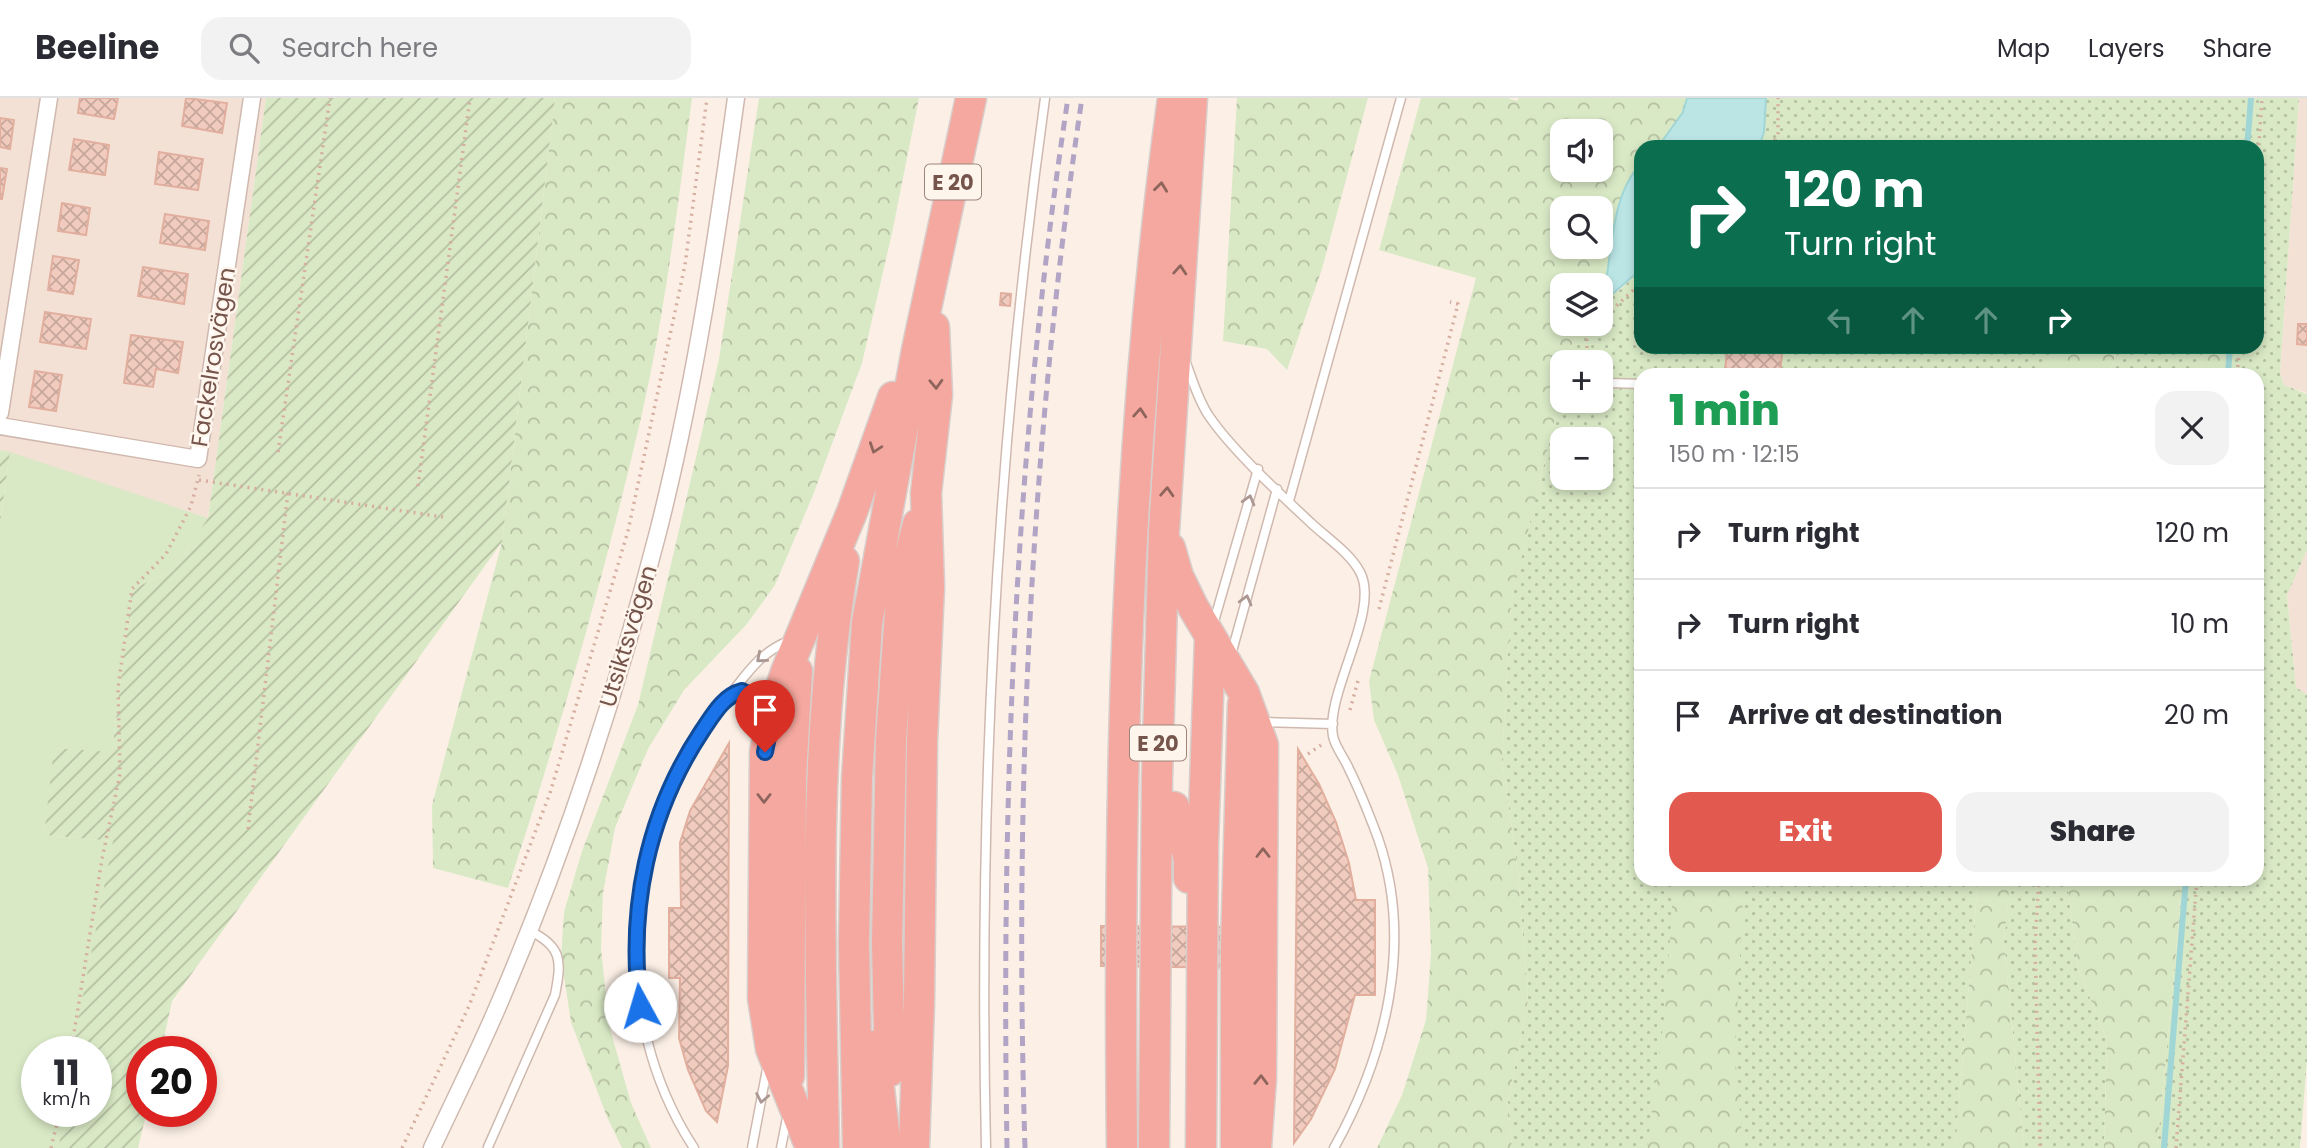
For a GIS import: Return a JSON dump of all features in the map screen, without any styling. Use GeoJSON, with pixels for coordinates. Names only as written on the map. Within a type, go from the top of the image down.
{"type":"FeatureCollection","features":[{"type":"Feature","properties":{"kind":"highway","name":"E 20"},"geometry":{"type":"LineString","coordinates":[[858,1148],[854,943],[858,737],[869,612],[934,267],[971,98]]}},
{"type":"Feature","properties":{"kind":"highway","name":"E 20"},"geometry":{"type":"LineString","coordinates":[[1122,1148],[1121,779],[1132,530],[1151,265],[1173,98]]}},
{"type":"Feature","properties":{"kind":"highway","name":"E 20"},"geometry":{"type":"LineString","coordinates":[[1154,1148],[1157,779],[1164,531],[1192,98]]}},
{"type":"Feature","properties":{"kind":"highway","name":"E 20"},"geometry":{"type":"LineString","coordinates":[[906,1148],[905,779],[912,628],[937,395],[934,267]]}},
{"type":"Feature","properties":{"kind":"highway","name":"E 20"},"geometry":{"type":"LineString","coordinates":[[806,1146],[771,1049],[763,998],[764,776],[774,707],[852,512],[934,267]]}},
{"type":"Feature","properties":{"kind":"highway","name":"E 20"},"geometry":{"type":"LineString","coordinates":[[841,1148],[839,929],[845,685],[859,578],[890,490]]}},
{"type":"Feature","properties":{"kind":"highway","name":"E 20"},"geometry":{"type":"LineString","coordinates":[[887,1148],[876,1077],[871,943],[873,779],[888,582],[890,490]]}},
{"type":"Feature","properties":{"kind":"highway","name":"E 20"},"geometry":{"type":"LineString","coordinates":[[896,1148],[887,1004],[889,778],[902,584],[926,494]]}},
{"type":"Feature","properties":{"kind":"highway","name":"E 20"},"geometry":{"type":"LineString","coordinates":[[914,1148],[919,1004],[922,741],[929,587],[926,494]]}},
{"type":"Feature","properties":{"kind":"highway","name":"E 20"},"geometry":{"type":"LineString","coordinates":[[806,1146],[822,992],[824,737],[835,620],[852,512]]}},
{"type":"Feature","properties":{"kind":"highway","name":"E 20"},"geometry":{"type":"LineString","coordinates":[[1107,1148],[1105,779],[1132,530]]}},
{"type":"Feature","properties":{"kind":"highway","name":"E 20"},"geometry":{"type":"LineString","coordinates":[[1132,530],[1140,779],[1137,1148]]}},
{"type":"Feature","properties":{"kind":"highway","name":"E 20"},"geometry":{"type":"LineString","coordinates":[[1164,531],[1178,576],[1244,693],[1257,722],[1263,746],[1261,1105],[1256,1148]]}},
{"type":"Feature","properties":{"kind":"highway","name":"E 20"},"geometry":{"type":"LineString","coordinates":[[806,1146],[808,764],[826,573]]}},
{"type":"Feature","properties":{"kind":"highway","name":"E 20"},"geometry":{"type":"LineString","coordinates":[[1171,1148],[1178,576]]}},
{"type":"Feature","properties":{"kind":"highway","name":"E 20"},"geometry":{"type":"LineString","coordinates":[[789,1094],[792,737],[801,636]]}},
{"type":"Feature","properties":{"kind":"highway","name":"E 20"},"geometry":{"type":"LineString","coordinates":[[1185,1148],[1196,851],[1210,637]]}},
{"type":"Feature","properties":{"kind":"highway"},"geometry":{"type":"LineString","coordinates":[[1218,1148],[1219,948],[1228,666]]}},
{"type":"Feature","properties":{"kind":"highway"},"geometry":{"type":"LineString","coordinates":[[1236,1148],[1237,935],[1244,693]]}},
{"type":"Feature","properties":{"kind":"highway","name":"E 20"},"geometry":{"type":"LineString","coordinates":[[1174,807],[1196,851],[1201,1148]]}},
{"type":"Feature","properties":{"kind":"street"},"geometry":{"type":"LineString","coordinates":[[0,414],[49,98]]}},
{"type":"Feature","properties":{"kind":"street","name":"Fackelrosvägen"},"geometry":{"type":"LineString","coordinates":[[0,426],[198,460],[252,98]]}},
{"type":"Feature","properties":{"kind":"street","name":"Utsiktsvägen"},"geometry":{"type":"LineString","coordinates":[[432,1148],[495,1013],[528,930],[595,742],[658,531],[684,416],[712,268],[736,98]]}},
{"type":"Feature","properties":{"kind":"lane"},"geometry":{"type":"LineString","coordinates":[[986,1148],[983,892],[998,560],[1011,378],[1045,98]]}},
{"type":"Feature","properties":{"kind":"lane"},"geometry":{"type":"LineString","coordinates":[[1289,501],[1401,98]]}},
{"type":"Feature","properties":{"kind":"lane"},"geometry":{"type":"LineString","coordinates":[[1176,338],[1209,416],[1277,489],[1355,564],[1364,583],[1363,608],[1333,737],[1366,805],[1388,876],[1393,973],[1383,1030],[1372,1069],[1356,1109],[1334,1148]]}},
{"type":"Feature","properties":{"kind":"lane"},"geometry":{"type":"LineString","coordinates":[[1613,383],[1634,384]]}},
{"type":"Feature","properties":{"kind":"lane"},"geometry":{"type":"LineString","coordinates":[[1210,637],[1258,469]]}},
{"type":"Feature","properties":{"kind":"lane"},"geometry":{"type":"LineString","coordinates":[[1228,666],[1277,489]]}},
{"type":"Feature","properties":{"kind":"lane"},"geometry":{"type":"LineString","coordinates":[[694,1148],[663,1089],[651,1050],[637,978],[637,916],[649,846],[667,796],[697,739],[757,659],[776,646],[801,636]]}},
{"type":"Feature","properties":{"kind":"lane"},"geometry":{"type":"LineString","coordinates":[[731,694],[749,692],[774,707],[784,718],[792,737]]}},
{"type":"Feature","properties":{"kind":"lane"},"geometry":{"type":"LineString","coordinates":[[1257,722],[1334,724]]}},
{"type":"Feature","properties":{"kind":"lane"},"geometry":{"type":"LineString","coordinates":[[488,1147],[558,982],[560,964],[557,953],[551,943],[528,930]]}},
{"type":"Feature","properties":{"kind":"lane"},"geometry":{"type":"LineString","coordinates":[[752,1148],[771,1049]]}},
{"type":"Feature","properties":{"kind":"path"},"geometry":{"type":"LineString","coordinates":[[278,452],[330,98]]}},
{"type":"Feature","properties":{"kind":"path"},"geometry":{"type":"LineString","coordinates":[[418,486],[470,98]]}},
{"type":"Feature","properties":{"kind":"path"},"geometry":{"type":"LineString","coordinates":[[402,1148],[469,1006],[550,793],[628,531],[685,265],[707,98]]}},
{"type":"Feature","properties":{"kind":"path"},"geometry":{"type":"LineString","coordinates":[[1775,140],[1778,133],[1778,98]]}},
{"type":"Feature","properties":{"kind":"path"},"geometry":{"type":"LineString","coordinates":[[2259,140],[2262,98]]}},
{"type":"Feature","properties":{"kind":"path"},"geometry":{"type":"LineString","coordinates":[[1613,310],[1634,290]]}},
{"type":"Feature","properties":{"kind":"path"},"geometry":{"type":"LineString","coordinates":[[1377,615],[1458,304],[1450,302]]}},
{"type":"Feature","properties":{"kind":"path"},"geometry":{"type":"LineString","coordinates":[[74,1036],[120,774],[118,688],[132,589],[166,554],[191,506],[200,480],[198,460]]}},
{"type":"Feature","properties":{"kind":"path"},"geometry":{"type":"LineString","coordinates":[[200,480],[443,517]]}},
{"type":"Feature","properties":{"kind":"path"},"geometry":{"type":"LineString","coordinates":[[247,829],[288,492]]}},
{"type":"Feature","properties":{"kind":"path"},"geometry":{"type":"LineString","coordinates":[[1308,754],[1346,730],[1362,668]]}},
{"type":"Feature","properties":{"kind":"path"},"geometry":{"type":"LineString","coordinates":[[2039,886],[2035,945],[2040,1148]]}},
{"type":"Feature","properties":{"kind":"path"},"geometry":{"type":"LineString","coordinates":[[2176,1148],[2196,886]]}},
{"type":"Feature","properties":{"kind":"path"},"geometry":{"type":"LineString","coordinates":[[51,1148],[56,1127]]}},
{"type":"Feature","properties":{"kind":"shaded area"},"geometry":{"type":"Polygon","coordinates":[[[0,98],[266,98],[208,518],[0,450],[0,98]]]}},
{"type":"Feature","properties":{"kind":"shaded area"},"geometry":{"type":"Polygon","coordinates":[[[2299,98],[2307,98],[2307,393],[2284,385],[2280,373],[2299,98]]]}},
{"type":"Feature","properties":{"kind":"shaded area"},"geometry":{"type":"Polygon","coordinates":[[[2307,550],[2307,695],[2296,687],[2287,594],[2307,550]]]}},
{"type":"Feature","properties":{"kind":"green space"},"geometry":{"type":"Polygon","coordinates":[[[266,98],[555,98],[502,542],[172,1001],[164,1036],[126,1036],[126,1127],[143,1127],[138,1148],[59,1148],[61,1127],[112,1127],[112,1036],[75,1036],[113,841],[44,835],[54,748],[112,752],[132,589],[173,571],[208,518],[266,98]]]}},
{"type":"Feature","properties":{"kind":"green space"},"geometry":{"type":"Polygon","coordinates":[[[555,98],[692,98],[664,299],[641,418],[580,654],[508,888],[433,868],[432,805],[502,542],[555,98]]]}},
{"type":"Feature","properties":{"kind":"green space"},"geometry":{"type":"Polygon","coordinates":[[[759,98],[919,98],[862,363],[813,495],[775,585],[746,625],[684,690],[648,749],[615,828],[603,893],[601,948],[609,1025],[631,1103],[651,1148],[622,1148],[607,1117],[571,1022],[561,957],[564,912],[582,851],[638,705],[719,359],[759,98]]]}},
{"type":"Feature","properties":{"kind":"green space"},"geometry":{"type":"Polygon","coordinates":[[[1237,98],[1368,98],[1322,269],[1287,370],[1267,349],[1223,341],[1237,98]]]}},
{"type":"Feature","properties":{"kind":"green space"},"geometry":{"type":"Polygon","coordinates":[[[1421,98],[1508,98],[1517,101],[1519,98],[1687,98],[1679,118],[1664,140],[1634,140],[1634,172],[1624,190],[1613,233],[1613,196],[1550,196],[1550,259],[1609,259],[1607,273],[1550,273],[1550,336],[1577,336],[1571,350],[1550,350],[1550,413],[1556,413],[1553,427],[1550,427],[1550,439],[1511,602],[1502,759],[1518,872],[1528,1000],[1508,1101],[1512,1148],[1377,1148],[1402,1095],[1426,1020],[1431,953],[1428,868],[1398,775],[1374,720],[1369,681],[1476,278],[1379,250],[1421,98]]]}},
{"type":"Feature","properties":{"kind":"green space"},"geometry":{"type":"Polygon","coordinates":[[[1766,98],[2299,98],[2280,373],[2284,385],[2307,394],[2307,550],[2287,595],[2296,687],[2307,695],[2307,1060],[2300,1148],[2157,1148],[2182,886],[2264,886],[2264,368],[2230,368],[2231,354],[2264,354],[2264,140],[1761,140],[1766,98]]]}},
{"type":"Feature","properties":{"kind":"green space"},"geometry":{"type":"Polygon","coordinates":[[[1634,276],[1634,354],[2051,354],[2045,368],[1634,368],[1634,886],[1977,886],[1955,1148],[1512,1148],[1508,1101],[1528,1000],[1518,872],[1502,759],[1511,601],[1550,439],[1550,490],[1613,490],[1613,427],[1553,427],[1556,413],[1613,413],[1613,350],[1571,350],[1577,336],[1613,336],[1613,294],[1634,276]]]}},
{"type":"Feature","properties":{"kind":"green space"},"geometry":{"type":"Polygon","coordinates":[[[2051,354],[2115,354],[2112,368],[2045,368],[2051,354]]]}},
{"type":"Feature","properties":{"kind":"green space"},"geometry":{"type":"Polygon","coordinates":[[[2115,354],[2203,354],[2200,368],[2112,368],[2115,354]]]}},
{"type":"Feature","properties":{"kind":"green space"},"geometry":{"type":"Polygon","coordinates":[[[2203,354],[2231,354],[2230,368],[2200,368],[2203,354]]]}},
{"type":"Feature","properties":{"kind":"green space"},"geometry":{"type":"Polygon","coordinates":[[[0,450],[10,452],[0,523],[0,450]]]}},
{"type":"Feature","properties":{"kind":"green space"},"geometry":{"type":"Polygon","coordinates":[[[10,452],[208,518],[173,571],[132,589],[112,753],[55,748],[44,835],[113,841],[81,1036],[21,1036],[21,1127],[65,1127],[61,1148],[0,1148],[0,523],[10,452]]]}},
{"type":"Feature","properties":{"kind":"green space"},"geometry":{"type":"Polygon","coordinates":[[[1674,886],[1744,886],[1735,1053],[1743,1148],[1647,1148],[1665,1010],[1674,886]]]}},
{"type":"Feature","properties":{"kind":"green space"},"geometry":{"type":"Polygon","coordinates":[[[1977,886],[2009,886],[2004,942],[2024,1148],[1955,1148],[1977,886]]]}},
{"type":"Feature","properties":{"kind":"green space"},"geometry":{"type":"Polygon","coordinates":[[[2009,886],[2068,886],[2078,969],[2107,1039],[2104,1148],[2024,1148],[2004,942],[2009,886]]]}},
{"type":"Feature","properties":{"kind":"green space"},"geometry":{"type":"Polygon","coordinates":[[[2068,886],[2182,886],[2157,1148],[2104,1148],[2107,1039],[2078,969],[2068,886]]]}},
{"type":"Feature","properties":{"kind":"water"},"geometry":{"type":"Polygon","coordinates":[[[1687,98],[1766,98],[1761,140],[1663,140],[1683,112],[1687,98]]]}},
{"type":"Feature","properties":{"kind":"water"},"geometry":{"type":"Polygon","coordinates":[[[1634,172],[1634,275],[1613,294],[1613,273],[1607,273],[1609,259],[1613,259],[1613,233],[1624,190],[1634,172]]]}},
{"type":"Feature","properties":{"kind":"building"},"geometry":{"type":"Polygon","coordinates":[[[80,98],[118,98],[114,119],[78,113],[80,98]]]}},
{"type":"Feature","properties":{"kind":"building"},"geometry":{"type":"Polygon","coordinates":[[[186,98],[227,103],[222,133],[182,126],[186,98]]]}},
{"type":"Feature","properties":{"kind":"building"},"geometry":{"type":"Polygon","coordinates":[[[0,118],[14,120],[10,149],[0,147],[0,118]]]}},
{"type":"Feature","properties":{"kind":"building"},"geometry":{"type":"Polygon","coordinates":[[[74,139],[109,145],[105,175],[69,170],[74,139]]]}},
{"type":"Feature","properties":{"kind":"building"},"geometry":{"type":"Polygon","coordinates":[[[159,152],[203,159],[198,190],[155,184],[159,152]]]}},
{"type":"Feature","properties":{"kind":"building"},"geometry":{"type":"Polygon","coordinates":[[[0,168],[7,169],[2,199],[0,199],[0,168]]]}},
{"type":"Feature","properties":{"kind":"building"},"geometry":{"type":"Polygon","coordinates":[[[62,203],[90,208],[86,235],[58,231],[62,203]]]}},
{"type":"Feature","properties":{"kind":"building"},"geometry":{"type":"Polygon","coordinates":[[[165,214],[209,221],[205,250],[160,243],[165,214]]]}},
{"type":"Feature","properties":{"kind":"building"},"geometry":{"type":"Polygon","coordinates":[[[53,256],[79,260],[73,294],[48,290],[53,256]]]}},
{"type":"Feature","properties":{"kind":"building"},"geometry":{"type":"Polygon","coordinates":[[[143,267],[188,274],[184,304],[138,296],[143,267]]]}},
{"type":"Feature","properties":{"kind":"building"},"geometry":{"type":"Polygon","coordinates":[[[1001,293],[1011,294],[1010,306],[1000,305],[1001,293]]]}},
{"type":"Feature","properties":{"kind":"building"},"geometry":{"type":"Polygon","coordinates":[[[45,312],[91,319],[86,349],[40,342],[45,312]]]}},
{"type":"Feature","properties":{"kind":"building"},"geometry":{"type":"Polygon","coordinates":[[[2298,324],[2307,324],[2307,345],[2297,344],[2298,324]]]}},
{"type":"Feature","properties":{"kind":"building"},"geometry":{"type":"Polygon","coordinates":[[[131,335],[183,342],[178,373],[156,369],[153,387],[124,383],[131,335]]]}},
{"type":"Feature","properties":{"kind":"building"},"geometry":{"type":"Polygon","coordinates":[[[1726,354],[1782,354],[1781,368],[1725,368],[1726,354]]]}},
{"type":"Feature","properties":{"kind":"building"},"geometry":{"type":"Polygon","coordinates":[[[35,371],[62,375],[56,411],[29,407],[35,371]]]}},
{"type":"Feature","properties":{"kind":"building"},"geometry":{"type":"Polygon","coordinates":[[[729,743],[728,1066],[717,1122],[706,1111],[688,1070],[679,1038],[680,978],[669,978],[669,908],[681,908],[680,843],[690,811],[729,743]]]}},
{"type":"Feature","properties":{"kind":"building"},"geometry":{"type":"Polygon","coordinates":[[[1298,749],[1319,784],[1336,822],[1349,863],[1356,900],[1375,900],[1375,995],[1355,995],[1335,1069],[1311,1119],[1294,1143],[1298,749]]]}},
{"type":"Feature","properties":{"kind":"building"},"geometry":{"type":"Polygon","coordinates":[[[1101,926],[1244,927],[1244,968],[1101,966],[1101,926]]]}},
{"type":"Feature","properties":{"kind":"waterway"},"geometry":{"type":"LineString","coordinates":[[2248,140],[2251,98]]}},
{"type":"Feature","properties":{"kind":"waterway"},"geometry":{"type":"LineString","coordinates":[[2228,368],[2229,354]]}},
{"type":"Feature","properties":{"kind":"waterway"},"geometry":{"type":"LineString","coordinates":[[2164,1148],[2185,886]]}},
{"type":"Feature","properties":{"kind":"railway"},"geometry":{"type":"LineString","coordinates":[[1007,1148],[1007,885],[1015,622],[1035,359],[1068,98]]}},
{"type":"Feature","properties":{"kind":"railway"},"geometry":{"type":"LineString","coordinates":[[1025,1148],[1022,885],[1030,622],[1050,359],[1082,98]]}},
{"type":"Feature","properties":{"kind":"route"},"geometry":{"type":"LineString","coordinates":[[640,1006],[636,949],[642,878],[649,846],[677,772],[713,715],[731,694],[742,691],[749,692],[774,707],[765,752]]}}]}
